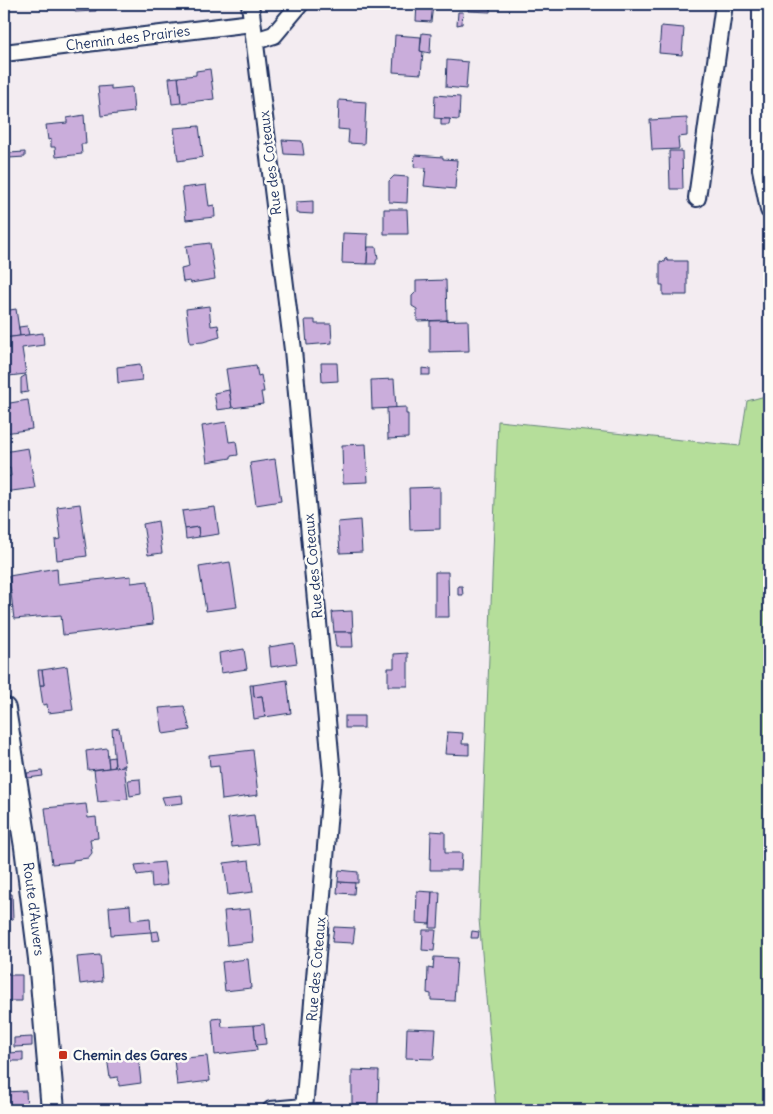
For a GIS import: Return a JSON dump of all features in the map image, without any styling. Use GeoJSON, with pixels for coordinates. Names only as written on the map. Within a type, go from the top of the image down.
{"type":"FeatureCollection","features":[{"type":"Feature","properties":{"kind":"main road","name":"Route d'Auvers"},"geometry":{"type":"LineString","coordinates":[[4,709],[26,847],[39,949],[53,1110]]}},
{"type":"Feature","properties":{"kind":"street","name":"Rue des Coteaux"},"geometry":{"type":"LineString","coordinates":[[250,4],[293,350],[332,775],[304,1109]]}},
{"type":"Feature","properties":{"kind":"street"},"geometry":{"type":"LineString","coordinates":[[255,41],[274,35],[300,4]]}},
{"type":"Feature","properties":{"kind":"street"},"geometry":{"type":"LineString","coordinates":[[697,198],[724,4]]}},
{"type":"Feature","properties":{"kind":"street"},"geometry":{"type":"LineString","coordinates":[[761,4],[765,60],[761,169],[769,210]]}},
{"type":"Feature","properties":{"kind":"street","name":"Chemin des Prairies"},"geometry":{"type":"LineString","coordinates":[[4,53],[252,23]]}},
{"type":"Feature","properties":{"kind":"street"},"geometry":{"type":"LineString","coordinates":[[271,1110],[304,1109]]}},
{"type":"Feature","properties":{"kind":"green space"},"geometry":{"type":"Polygon","coordinates":[[[769,395],[769,1110],[496,1110],[479,919],[498,421],[740,446],[747,401],[769,395]]]}},
{"type":"Feature","properties":{"kind":"building"},"geometry":{"type":"Polygon","coordinates":[[[75,4],[96,4],[96,11],[75,12],[75,4]]]}},
{"type":"Feature","properties":{"kind":"building"},"geometry":{"type":"Polygon","coordinates":[[[417,4],[433,5],[431,22],[416,21],[417,4]]]}},
{"type":"Feature","properties":{"kind":"building"},"geometry":{"type":"Polygon","coordinates":[[[468,4],[491,4],[490,12],[468,11],[468,4]]]}},
{"type":"Feature","properties":{"kind":"building"},"geometry":{"type":"Polygon","coordinates":[[[458,12],[463,12],[462,24],[457,25],[458,12]]]}},
{"type":"Feature","properties":{"kind":"building"},"geometry":{"type":"Polygon","coordinates":[[[661,26],[684,28],[682,55],[659,53],[661,26]]]}},
{"type":"Feature","properties":{"kind":"building"},"geometry":{"type":"Polygon","coordinates":[[[422,33],[431,34],[430,53],[420,51],[422,33]]]}},
{"type":"Feature","properties":{"kind":"building"},"geometry":{"type":"Polygon","coordinates":[[[395,35],[421,37],[420,51],[423,52],[421,74],[393,72],[395,35]]]}},
{"type":"Feature","properties":{"kind":"building"},"geometry":{"type":"Polygon","coordinates":[[[447,60],[468,62],[466,89],[446,87],[447,60]]]}},
{"type":"Feature","properties":{"kind":"building"},"geometry":{"type":"Polygon","coordinates":[[[210,69],[214,99],[181,103],[178,77],[196,75],[196,71],[210,69]]]}},
{"type":"Feature","properties":{"kind":"building"},"geometry":{"type":"Polygon","coordinates":[[[178,77],[181,103],[172,104],[169,78],[178,77]]]}},
{"type":"Feature","properties":{"kind":"building"},"geometry":{"type":"Polygon","coordinates":[[[111,86],[111,89],[132,87],[134,112],[101,116],[98,87],[111,86]]]}},
{"type":"Feature","properties":{"kind":"building"},"geometry":{"type":"Polygon","coordinates":[[[435,95],[460,97],[459,120],[434,118],[435,95]]]}},
{"type":"Feature","properties":{"kind":"building"},"geometry":{"type":"Polygon","coordinates":[[[339,100],[366,102],[364,144],[348,143],[349,130],[338,129],[339,100]]]}},
{"type":"Feature","properties":{"kind":"building"},"geometry":{"type":"Polygon","coordinates":[[[84,115],[86,144],[81,144],[82,154],[56,157],[55,147],[51,147],[51,139],[48,140],[46,125],[67,123],[67,118],[84,115]]]}},
{"type":"Feature","properties":{"kind":"building"},"geometry":{"type":"Polygon","coordinates":[[[687,118],[687,136],[678,137],[679,149],[652,150],[650,120],[687,118]]]}},
{"type":"Feature","properties":{"kind":"building"},"geometry":{"type":"Polygon","coordinates":[[[441,119],[450,119],[449,125],[441,125],[441,119]]]}},
{"type":"Feature","properties":{"kind":"building"},"geometry":{"type":"Polygon","coordinates":[[[199,126],[203,157],[178,161],[174,128],[199,126]]]}},
{"type":"Feature","properties":{"kind":"building"},"geometry":{"type":"Polygon","coordinates":[[[282,140],[302,141],[304,155],[284,154],[282,140]]]}},
{"type":"Feature","properties":{"kind":"building"},"geometry":{"type":"Polygon","coordinates":[[[669,151],[682,151],[683,189],[670,189],[669,151]]]}},
{"type":"Feature","properties":{"kind":"building"},"geometry":{"type":"Polygon","coordinates":[[[25,152],[25,157],[9,158],[9,153],[25,152]]]}},
{"type":"Feature","properties":{"kind":"building"},"geometry":{"type":"Polygon","coordinates":[[[415,155],[457,160],[455,189],[424,186],[426,168],[414,167],[415,155]]]}},
{"type":"Feature","properties":{"kind":"building"},"geometry":{"type":"Polygon","coordinates":[[[394,176],[408,177],[407,203],[389,202],[389,181],[394,176]]]}},
{"type":"Feature","properties":{"kind":"building"},"geometry":{"type":"Polygon","coordinates":[[[206,185],[209,206],[214,205],[215,217],[186,220],[182,188],[206,185]]]}},
{"type":"Feature","properties":{"kind":"building"},"geometry":{"type":"Polygon","coordinates":[[[313,201],[313,214],[296,213],[296,202],[313,201]]]}},
{"type":"Feature","properties":{"kind":"building"},"geometry":{"type":"Polygon","coordinates":[[[384,209],[407,209],[408,234],[384,234],[384,209]]]}},
{"type":"Feature","properties":{"kind":"building"},"geometry":{"type":"Polygon","coordinates":[[[343,233],[368,234],[367,264],[342,263],[343,233]]]}},
{"type":"Feature","properties":{"kind":"building"},"geometry":{"type":"Polygon","coordinates":[[[210,243],[215,279],[191,283],[190,281],[183,282],[181,269],[189,267],[186,246],[210,243]]]}},
{"type":"Feature","properties":{"kind":"building"},"geometry":{"type":"Polygon","coordinates":[[[368,247],[376,247],[378,258],[376,264],[367,264],[368,247]]]}},
{"type":"Feature","properties":{"kind":"building"},"geometry":{"type":"Polygon","coordinates":[[[666,258],[668,261],[687,261],[687,295],[663,295],[663,285],[660,285],[660,261],[665,262],[666,258]]]}},
{"type":"Feature","properties":{"kind":"building"},"geometry":{"type":"Polygon","coordinates":[[[446,280],[447,320],[417,321],[417,309],[412,306],[412,296],[416,292],[416,281],[446,280]]]}},
{"type":"Feature","properties":{"kind":"building"},"geometry":{"type":"Polygon","coordinates":[[[209,306],[211,326],[218,325],[220,337],[203,342],[190,343],[186,309],[209,306]]]}},
{"type":"Feature","properties":{"kind":"building"},"geometry":{"type":"Polygon","coordinates":[[[16,309],[20,336],[4,338],[4,311],[16,309]]]}},
{"type":"Feature","properties":{"kind":"building"},"geometry":{"type":"Polygon","coordinates":[[[305,320],[315,320],[315,324],[331,324],[332,343],[307,345],[305,320]]]}},
{"type":"Feature","properties":{"kind":"building"},"geometry":{"type":"Polygon","coordinates":[[[468,320],[469,351],[430,352],[430,321],[468,320]]]}},
{"type":"Feature","properties":{"kind":"building"},"geometry":{"type":"Polygon","coordinates":[[[27,326],[29,335],[20,336],[19,327],[27,326]]]}},
{"type":"Feature","properties":{"kind":"building"},"geometry":{"type":"Polygon","coordinates":[[[43,333],[44,345],[22,348],[26,374],[9,376],[4,338],[43,333]]]}},
{"type":"Feature","properties":{"kind":"building"},"geometry":{"type":"Polygon","coordinates":[[[4,338],[7,364],[4,365],[4,338]]]}},
{"type":"Feature","properties":{"kind":"building"},"geometry":{"type":"Polygon","coordinates":[[[321,363],[337,363],[338,381],[322,382],[321,363]]]}},
{"type":"Feature","properties":{"kind":"building"},"geometry":{"type":"Polygon","coordinates":[[[140,364],[142,380],[118,383],[117,367],[140,364]]]}},
{"type":"Feature","properties":{"kind":"building"},"geometry":{"type":"Polygon","coordinates":[[[256,365],[258,376],[261,375],[264,392],[261,392],[263,404],[232,408],[226,369],[256,365]]]}},
{"type":"Feature","properties":{"kind":"building"},"geometry":{"type":"Polygon","coordinates":[[[422,368],[430,369],[430,375],[422,375],[422,368]]]}},
{"type":"Feature","properties":{"kind":"building"},"geometry":{"type":"Polygon","coordinates":[[[26,375],[28,392],[21,393],[21,378],[26,375]]]}},
{"type":"Feature","properties":{"kind":"building"},"geometry":{"type":"Polygon","coordinates":[[[394,379],[396,408],[372,409],[371,380],[394,379]]]}},
{"type":"Feature","properties":{"kind":"building"},"geometry":{"type":"Polygon","coordinates":[[[229,390],[232,408],[217,410],[214,393],[229,390]]]}},
{"type":"Feature","properties":{"kind":"building"},"geometry":{"type":"Polygon","coordinates":[[[28,400],[32,429],[5,433],[4,404],[28,400]]]}},
{"type":"Feature","properties":{"kind":"building"},"geometry":{"type":"Polygon","coordinates":[[[406,407],[406,414],[408,414],[408,438],[388,439],[387,408],[406,407]]]}},
{"type":"Feature","properties":{"kind":"building"},"geometry":{"type":"Polygon","coordinates":[[[226,422],[229,442],[236,441],[238,455],[207,462],[202,426],[226,422]]]}},
{"type":"Feature","properties":{"kind":"building"},"geometry":{"type":"Polygon","coordinates":[[[366,444],[368,482],[343,483],[342,445],[366,444]]]}},
{"type":"Feature","properties":{"kind":"building"},"geometry":{"type":"Polygon","coordinates":[[[28,448],[35,488],[4,492],[4,477],[11,476],[10,468],[7,469],[4,452],[28,448]]]}},
{"type":"Feature","properties":{"kind":"building"},"geometry":{"type":"Polygon","coordinates":[[[275,459],[281,501],[256,505],[250,463],[275,459]]]}},
{"type":"Feature","properties":{"kind":"building"},"geometry":{"type":"Polygon","coordinates":[[[440,487],[440,529],[410,530],[409,488],[440,487]]]}},
{"type":"Feature","properties":{"kind":"building"},"geometry":{"type":"Polygon","coordinates":[[[80,504],[87,556],[57,560],[55,540],[61,539],[57,507],[80,504]]]}},
{"type":"Feature","properties":{"kind":"building"},"geometry":{"type":"Polygon","coordinates":[[[215,507],[219,534],[199,537],[198,527],[185,529],[182,511],[215,507]]]}},
{"type":"Feature","properties":{"kind":"building"},"geometry":{"type":"Polygon","coordinates":[[[360,520],[362,552],[340,553],[338,522],[360,520]]]}},
{"type":"Feature","properties":{"kind":"building"},"geometry":{"type":"Polygon","coordinates":[[[158,521],[162,553],[148,555],[143,524],[158,521]]]}},
{"type":"Feature","properties":{"kind":"building"},"geometry":{"type":"Polygon","coordinates":[[[198,527],[199,537],[186,539],[185,529],[198,527]]]}},
{"type":"Feature","properties":{"kind":"building"},"geometry":{"type":"Polygon","coordinates":[[[230,562],[237,607],[206,611],[199,567],[230,562]]]}},
{"type":"Feature","properties":{"kind":"building"},"geometry":{"type":"Polygon","coordinates":[[[57,568],[58,584],[131,576],[131,583],[148,581],[153,624],[63,635],[61,615],[14,619],[9,576],[57,568]]]}},
{"type":"Feature","properties":{"kind":"building"},"geometry":{"type":"Polygon","coordinates":[[[435,572],[448,572],[449,617],[435,617],[435,572]]]}},
{"type":"Feature","properties":{"kind":"building"},"geometry":{"type":"Polygon","coordinates":[[[458,586],[462,586],[463,595],[458,595],[458,586]]]}},
{"type":"Feature","properties":{"kind":"building"},"geometry":{"type":"Polygon","coordinates":[[[352,611],[353,632],[334,632],[332,612],[352,611]]]}},
{"type":"Feature","properties":{"kind":"building"},"geometry":{"type":"Polygon","coordinates":[[[334,632],[352,632],[353,647],[336,647],[334,632]]]}},
{"type":"Feature","properties":{"kind":"building"},"geometry":{"type":"Polygon","coordinates":[[[294,643],[297,663],[271,667],[269,647],[294,643]]]}},
{"type":"Feature","properties":{"kind":"building"},"geometry":{"type":"Polygon","coordinates":[[[244,649],[247,669],[221,673],[219,653],[244,649]]]}},
{"type":"Feature","properties":{"kind":"building"},"geometry":{"type":"Polygon","coordinates":[[[408,653],[408,686],[388,686],[388,668],[394,668],[394,654],[408,653]]]}},
{"type":"Feature","properties":{"kind":"building"},"geometry":{"type":"Polygon","coordinates":[[[67,666],[73,710],[48,713],[47,704],[43,705],[40,685],[44,685],[42,670],[67,666]]]}},
{"type":"Feature","properties":{"kind":"building"},"geometry":{"type":"Polygon","coordinates":[[[38,670],[42,670],[44,685],[40,685],[38,670]]]}},
{"type":"Feature","properties":{"kind":"building"},"geometry":{"type":"Polygon","coordinates":[[[287,680],[291,713],[265,717],[262,696],[254,697],[253,685],[287,680]]]}},
{"type":"Feature","properties":{"kind":"building"},"geometry":{"type":"Polygon","coordinates":[[[250,685],[253,685],[254,697],[262,696],[265,717],[254,719],[250,685]]]}},
{"type":"Feature","properties":{"kind":"building"},"geometry":{"type":"Polygon","coordinates":[[[184,706],[190,730],[163,734],[159,708],[184,706]]]}},
{"type":"Feature","properties":{"kind":"building"},"geometry":{"type":"Polygon","coordinates":[[[345,716],[364,716],[364,728],[345,728],[345,716]]]}},
{"type":"Feature","properties":{"kind":"building"},"geometry":{"type":"Polygon","coordinates":[[[119,728],[125,766],[115,767],[112,729],[119,728]]]}},
{"type":"Feature","properties":{"kind":"building"},"geometry":{"type":"Polygon","coordinates":[[[447,732],[463,733],[462,744],[469,744],[469,755],[445,754],[447,732]]]}},
{"type":"Feature","properties":{"kind":"building"},"geometry":{"type":"Polygon","coordinates":[[[107,748],[109,768],[88,770],[86,751],[107,748]]]}},
{"type":"Feature","properties":{"kind":"building"},"geometry":{"type":"Polygon","coordinates":[[[253,750],[258,795],[222,800],[219,766],[210,767],[209,755],[253,750]]]}},
{"type":"Feature","properties":{"kind":"building"},"geometry":{"type":"Polygon","coordinates":[[[114,757],[115,767],[109,768],[108,758],[114,757]]]}},
{"type":"Feature","properties":{"kind":"building"},"geometry":{"type":"Polygon","coordinates":[[[124,766],[128,799],[98,802],[94,770],[124,766]]]}},
{"type":"Feature","properties":{"kind":"building"},"geometry":{"type":"Polygon","coordinates":[[[42,771],[43,776],[28,778],[27,773],[42,771]]]}},
{"type":"Feature","properties":{"kind":"building"},"geometry":{"type":"Polygon","coordinates":[[[140,779],[141,794],[130,796],[128,780],[140,779]]]}},
{"type":"Feature","properties":{"kind":"building"},"geometry":{"type":"Polygon","coordinates":[[[182,795],[183,803],[165,805],[162,797],[182,795]]]}},
{"type":"Feature","properties":{"kind":"building"},"geometry":{"type":"Polygon","coordinates":[[[86,804],[88,818],[96,817],[98,838],[90,839],[92,853],[88,858],[52,864],[45,808],[86,804]]]}},
{"type":"Feature","properties":{"kind":"building"},"geometry":{"type":"Polygon","coordinates":[[[254,815],[258,844],[232,847],[228,818],[254,815]]]}},
{"type":"Feature","properties":{"kind":"building"},"geometry":{"type":"Polygon","coordinates":[[[431,831],[445,832],[445,853],[462,853],[461,870],[430,870],[431,831]]]}},
{"type":"Feature","properties":{"kind":"building"},"geometry":{"type":"Polygon","coordinates":[[[7,857],[9,872],[4,873],[4,858],[7,857]]]}},
{"type":"Feature","properties":{"kind":"building"},"geometry":{"type":"Polygon","coordinates":[[[249,860],[253,892],[228,895],[224,863],[249,860]]]}},
{"type":"Feature","properties":{"kind":"building"},"geometry":{"type":"Polygon","coordinates":[[[164,862],[167,885],[152,887],[151,873],[137,875],[135,865],[164,862]]]}},
{"type":"Feature","properties":{"kind":"building"},"geometry":{"type":"Polygon","coordinates":[[[339,870],[358,872],[358,883],[338,882],[339,870]]]}},
{"type":"Feature","properties":{"kind":"building"},"geometry":{"type":"Polygon","coordinates":[[[338,882],[355,883],[354,894],[337,893],[338,882]]]}},
{"type":"Feature","properties":{"kind":"building"},"geometry":{"type":"Polygon","coordinates":[[[417,891],[432,892],[430,924],[416,923],[417,891]]]}},
{"type":"Feature","properties":{"kind":"building"},"geometry":{"type":"Polygon","coordinates":[[[432,892],[440,892],[438,928],[430,928],[432,892]]]}},
{"type":"Feature","properties":{"kind":"building"},"geometry":{"type":"Polygon","coordinates":[[[4,894],[12,894],[13,919],[4,920],[4,894]]]}},
{"type":"Feature","properties":{"kind":"building"},"geometry":{"type":"Polygon","coordinates":[[[130,905],[131,920],[150,918],[151,932],[111,935],[109,907],[130,905]]]}},
{"type":"Feature","properties":{"kind":"building"},"geometry":{"type":"Polygon","coordinates":[[[250,909],[253,942],[227,945],[224,911],[250,909]]]}},
{"type":"Feature","properties":{"kind":"building"},"geometry":{"type":"Polygon","coordinates":[[[334,927],[355,928],[353,943],[332,942],[334,927]]]}},
{"type":"Feature","properties":{"kind":"building"},"geometry":{"type":"Polygon","coordinates":[[[423,930],[436,930],[434,951],[422,950],[423,930]]]}},
{"type":"Feature","properties":{"kind":"building"},"geometry":{"type":"Polygon","coordinates":[[[158,931],[160,940],[152,941],[151,932],[158,931]]]}},
{"type":"Feature","properties":{"kind":"building"},"geometry":{"type":"Polygon","coordinates":[[[472,931],[479,932],[478,938],[471,938],[472,931]]]}},
{"type":"Feature","properties":{"kind":"building"},"geometry":{"type":"Polygon","coordinates":[[[100,955],[102,981],[80,984],[77,957],[100,955]]]}},
{"type":"Feature","properties":{"kind":"building"},"geometry":{"type":"Polygon","coordinates":[[[434,957],[457,958],[454,1001],[431,1000],[431,994],[427,993],[428,968],[433,969],[434,957]]]}},
{"type":"Feature","properties":{"kind":"building"},"geometry":{"type":"Polygon","coordinates":[[[248,959],[251,988],[225,991],[222,962],[248,959]]]}},
{"type":"Feature","properties":{"kind":"building"},"geometry":{"type":"Polygon","coordinates":[[[4,973],[22,975],[22,1001],[4,1001],[4,973]]]}},
{"type":"Feature","properties":{"kind":"building"},"geometry":{"type":"Polygon","coordinates":[[[221,1018],[222,1027],[254,1025],[257,1050],[215,1055],[212,1019],[221,1018]]]}},
{"type":"Feature","properties":{"kind":"building"},"geometry":{"type":"Polygon","coordinates":[[[264,1024],[266,1044],[256,1045],[254,1025],[264,1024]]]}},
{"type":"Feature","properties":{"kind":"building"},"geometry":{"type":"Polygon","coordinates":[[[407,1028],[436,1029],[434,1059],[406,1058],[407,1028]]]}},
{"type":"Feature","properties":{"kind":"building"},"geometry":{"type":"Polygon","coordinates":[[[32,1037],[32,1046],[14,1047],[14,1038],[32,1037]]]}},
{"type":"Feature","properties":{"kind":"building"},"geometry":{"type":"Polygon","coordinates":[[[23,1052],[23,1061],[9,1061],[9,1053],[23,1052]]]}},
{"type":"Feature","properties":{"kind":"building"},"geometry":{"type":"Polygon","coordinates":[[[138,1054],[141,1083],[119,1086],[118,1077],[110,1078],[107,1057],[138,1054]]]}},
{"type":"Feature","properties":{"kind":"building"},"geometry":{"type":"Polygon","coordinates":[[[207,1056],[210,1081],[177,1085],[174,1059],[207,1056]]]}},
{"type":"Feature","properties":{"kind":"building"},"geometry":{"type":"Polygon","coordinates":[[[352,1070],[379,1071],[378,1104],[352,1104],[352,1070]]]}},
{"type":"Feature","properties":{"kind":"building"},"geometry":{"type":"Polygon","coordinates":[[[26,1091],[27,1110],[4,1110],[4,1092],[26,1091]]]}},
{"type":"Feature","properties":{"kind":"place","name":"Chemin des Gares"},"geometry":{"type":"Point","coordinates":[63,1055]}}]}
